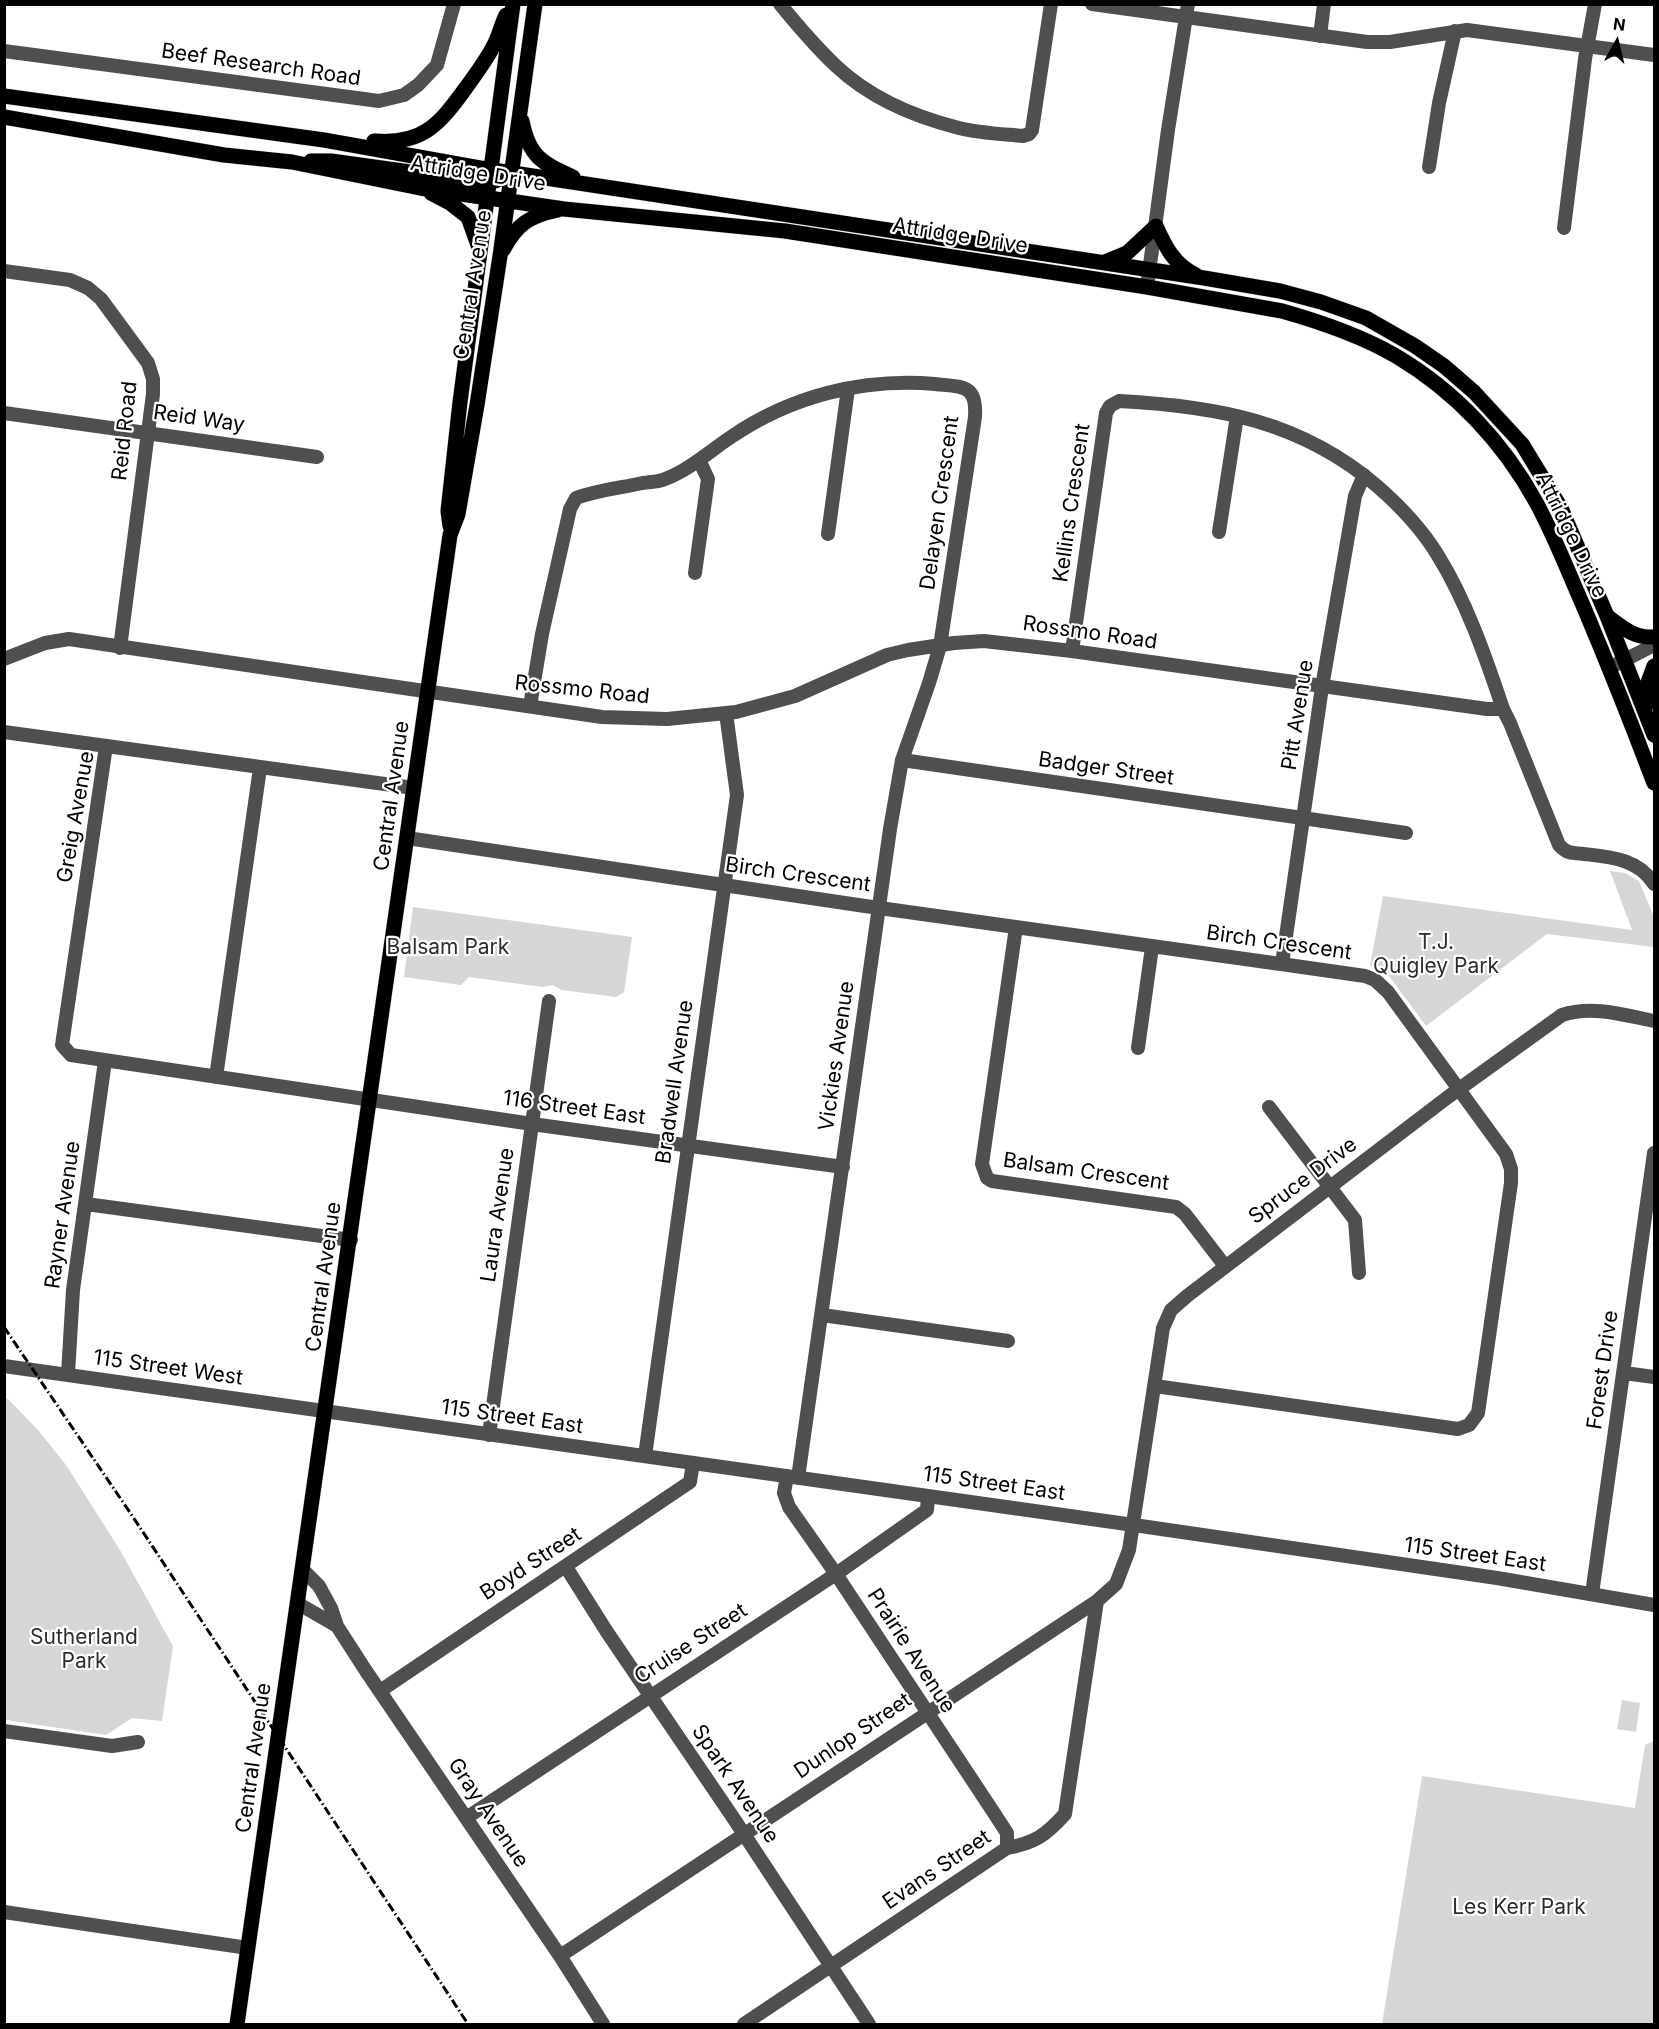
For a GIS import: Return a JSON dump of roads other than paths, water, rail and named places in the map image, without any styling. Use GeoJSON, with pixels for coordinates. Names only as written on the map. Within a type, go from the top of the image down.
{"type":"FeatureCollection","features":[{"type":"Feature","properties":{"kind":"main road"},"geometry":{"type":"LineString","coordinates":[[324,140],[388,142],[408,140],[432,129],[449,112],[489,55],[513,4]]}},
{"type":"Feature","properties":{"kind":"main road","name":"Central Avenue"},"geometry":{"type":"LineString","coordinates":[[237,2025],[450,535],[448,511],[513,4]]}},
{"type":"Feature","properties":{"kind":"main road","name":"Central Avenue"},"geometry":{"type":"LineString","coordinates":[[450,535],[458,514],[500,256],[535,4]]}},
{"type":"Feature","properties":{"kind":"main road","name":"Attridge Drive"},"geometry":{"type":"LineString","coordinates":[[4,96],[324,140],[489,183],[507,200],[564,209],[785,231],[1147,287],[1282,311],[1322,322],[1396,356],[1448,393],[1500,448],[1536,502],[1561,554],[1654,783]]}},
{"type":"Feature","properties":{"kind":"main road"},"geometry":{"type":"LineString","coordinates":[[520,110],[527,143],[539,159],[548,166],[594,185]]}},
{"type":"Feature","properties":{"kind":"main road","name":"Attridge Drive"},"geometry":{"type":"LineString","coordinates":[[4,117],[224,154],[292,162],[420,188],[489,183],[511,172],[1204,278],[1280,291],[1366,318],[1415,346],[1444,366],[1474,392],[1522,444],[1561,508],[1607,615],[1654,735]]}},
{"type":"Feature","properties":{"kind":"main road"},"geometry":{"type":"LineString","coordinates":[[292,162],[331,161],[489,183]]}},
{"type":"Feature","properties":{"kind":"main road"},"geometry":{"type":"LineString","coordinates":[[420,188],[450,203],[468,217],[480,253]]}},
{"type":"Feature","properties":{"kind":"main road"},"geometry":{"type":"LineString","coordinates":[[500,256],[514,232],[523,223],[534,217],[564,209]]}},
{"type":"Feature","properties":{"kind":"main road"},"geometry":{"type":"LineString","coordinates":[[1103,263],[1127,253],[1156,226],[1174,260],[1191,273],[1204,278]]}},
{"type":"Feature","properties":{"kind":"main road"},"geometry":{"type":"LineString","coordinates":[[1607,615],[1631,634],[1642,638],[1654,637]]}},
{"type":"Feature","properties":{"kind":"main road"},"geometry":{"type":"LineString","coordinates":[[1645,712],[1647,686],[1654,666]]}},
{"type":"Feature","properties":{"kind":"street","name":"Beef Research Road"},"geometry":{"type":"LineString","coordinates":[[4,51],[378,101],[404,95],[418,85],[437,65],[454,4]]}},
{"type":"Feature","properties":{"kind":"street"},"geometry":{"type":"LineString","coordinates":[[780,4],[837,67],[869,91],[891,103],[925,118],[961,129],[1023,136],[1032,130],[1051,4]]}},
{"type":"Feature","properties":{"kind":"street"},"geometry":{"type":"LineString","coordinates":[[1092,4],[1187,11],[1320,36],[1367,42],[1390,42],[1455,31],[1477,31],[1654,55]]}},
{"type":"Feature","properties":{"kind":"street"},"geometry":{"type":"LineString","coordinates":[[1320,36],[1324,4]]}},
{"type":"Feature","properties":{"kind":"street"},"geometry":{"type":"LineString","coordinates":[[1564,228],[1595,4]]}},
{"type":"Feature","properties":{"kind":"street"},"geometry":{"type":"LineString","coordinates":[[1147,287],[1187,11]]}},
{"type":"Feature","properties":{"kind":"street"},"geometry":{"type":"LineString","coordinates":[[1429,167],[1439,103],[1455,31]]}},
{"type":"Feature","properties":{"kind":"street","name":"Reid Road"},"geometry":{"type":"LineString","coordinates":[[4,271],[70,280],[87,288],[101,299],[126,331],[151,371],[154,387],[120,648]]}},
{"type":"Feature","properties":{"kind":"street","name":"Delayen Crescent"},"geometry":{"type":"LineString","coordinates":[[530,706],[542,634],[570,508],[576,498],[589,493],[665,479],[773,413],[816,395],[883,383],[930,384],[966,389],[975,399],[975,417],[940,646]]}},
{"type":"Feature","properties":{"kind":"street"},"geometry":{"type":"LineString","coordinates":[[828,534],[848,389]]}},
{"type":"Feature","properties":{"kind":"street","name":"Kellins Crescent"},"geometry":{"type":"LineString","coordinates":[[1072,651],[1106,413],[1110,406],[1119,401],[1197,408],[1237,416],[1297,434],[1327,449],[1364,475],[1396,503],[1425,536],[1458,591],[1503,709]]}},
{"type":"Feature","properties":{"kind":"street","name":"Reid Way"},"geometry":{"type":"LineString","coordinates":[[4,413],[317,457]]}},
{"type":"Feature","properties":{"kind":"street"},"geometry":{"type":"LineString","coordinates":[[1219,532],[1237,416]]}},
{"type":"Feature","properties":{"kind":"street"},"geometry":{"type":"LineString","coordinates":[[695,573],[708,479],[699,460]]}},
{"type":"Feature","properties":{"kind":"street","name":"Pitt Avenue"},"geometry":{"type":"LineString","coordinates":[[1282,964],[1322,687],[1355,496],[1364,475]]}},
{"type":"Feature","properties":{"kind":"street"},"geometry":{"type":"LineString","coordinates":[[4,659],[45,643],[69,639],[428,692]]}},
{"type":"Feature","properties":{"kind":"street","name":"Rossmo Road"},"geometry":{"type":"LineString","coordinates":[[428,692],[602,717],[634,719],[691,717],[726,713],[773,703],[795,696],[888,655],[954,642],[984,641],[1072,651],[1487,710],[1503,709]]}},
{"type":"Feature","properties":{"kind":"street"},"geometry":{"type":"LineString","coordinates":[[1609,668],[1654,645]]}},
{"type":"Feature","properties":{"kind":"street","name":"Vickies Avenue"},"geometry":{"type":"LineString","coordinates":[[792,1477],[822,1315],[878,908],[903,760],[940,646]]}},
{"type":"Feature","properties":{"kind":"street"},"geometry":{"type":"LineString","coordinates":[[1503,709],[1559,845],[1570,854],[1628,861],[1645,870],[1654,884]]}},
{"type":"Feature","properties":{"kind":"street","name":"Bradwell Avenue"},"geometry":{"type":"LineString","coordinates":[[645,1456],[737,795],[726,713]]}},
{"type":"Feature","properties":{"kind":"street"},"geometry":{"type":"LineString","coordinates":[[4,732],[106,746]]}},
{"type":"Feature","properties":{"kind":"street","name":"Greig Avenue"},"geometry":{"type":"LineString","coordinates":[[105,1061],[71,1055],[62,1045],[106,746],[414,788]]}},
{"type":"Feature","properties":{"kind":"street","name":"Badger Street"},"geometry":{"type":"LineString","coordinates":[[903,760],[1406,833]]}},
{"type":"Feature","properties":{"kind":"street"},"geometry":{"type":"LineString","coordinates":[[216,1077],[260,768]]}},
{"type":"Feature","properties":{"kind":"street","name":"Birch Crescent"},"geometry":{"type":"LineString","coordinates":[[407,838],[878,908],[1365,976],[1375,980],[1388,992],[1506,1154],[1512,1176],[1478,1413],[1469,1425],[1458,1429],[1155,1386]]}},
{"type":"Feature","properties":{"kind":"street","name":"Balsam Crescent"},"geometry":{"type":"LineString","coordinates":[[1017,927],[982,1164],[987,1178],[992,1181],[1176,1207],[1185,1214],[1226,1266]]}},
{"type":"Feature","properties":{"kind":"street"},"geometry":{"type":"LineString","coordinates":[[1138,1048],[1152,947]]}},
{"type":"Feature","properties":{"kind":"street","name":"Laura Avenue"},"geometry":{"type":"LineString","coordinates":[[489,1435],[549,1001]]}},
{"type":"Feature","properties":{"kind":"street","name":"Spruce Drive"},"geometry":{"type":"LineString","coordinates":[[1134,1525],[1164,1328],[1171,1310],[1319,1194],[1562,1015],[1574,1011],[1599,1011],[1654,1021]]}},
{"type":"Feature","properties":{"kind":"street","name":"116 Street East"},"geometry":{"type":"LineString","coordinates":[[105,1061],[843,1167]]}},
{"type":"Feature","properties":{"kind":"street","name":"Rayner Avenue"},"geometry":{"type":"LineString","coordinates":[[68,1374],[72,1290],[105,1061]]}},
{"type":"Feature","properties":{"kind":"street"},"geometry":{"type":"LineString","coordinates":[[1269,1107],[1355,1220],[1359,1274]]}},
{"type":"Feature","properties":{"kind":"street","name":"Forest Drive"},"geometry":{"type":"LineString","coordinates":[[1592,1594],[1654,1153]]}},
{"type":"Feature","properties":{"kind":"street"},"geometry":{"type":"LineString","coordinates":[[86,1204],[351,1240]]}},
{"type":"Feature","properties":{"kind":"street"},"geometry":{"type":"LineString","coordinates":[[822,1315],[1008,1341]]}},
{"type":"Feature","properties":{"kind":"street","name":"115 Street West"},"geometry":{"type":"LineString","coordinates":[[4,1366],[326,1412]]}},
{"type":"Feature","properties":{"kind":"street"},"geometry":{"type":"LineString","coordinates":[[1624,1373],[1654,1377]]}},
{"type":"Feature","properties":{"kind":"street","name":"115 Street East"},"geometry":{"type":"LineString","coordinates":[[326,1412],[1134,1525],[1654,1605]]}},
{"type":"Feature","properties":{"kind":"street","name":"Boyd Street"},"geometry":{"type":"LineString","coordinates":[[380,1691],[690,1482],[693,1463]]}},
{"type":"Feature","properties":{"kind":"street","name":"Prairie Avenue"},"geometry":{"type":"LineString","coordinates":[[792,1477],[784,1493],[789,1508],[836,1574],[1006,1833],[1006,1848]]}},
{"type":"Feature","properties":{"kind":"street","name":"Cruise Street"},"geometry":{"type":"LineString","coordinates":[[466,1818],[836,1574],[927,1510],[928,1496]]}},
{"type":"Feature","properties":{"kind":"street","name":"Dunlop Street"},"geometry":{"type":"LineString","coordinates":[[560,1956],[1097,1601],[1116,1584],[1129,1550],[1134,1525]]}},
{"type":"Feature","properties":{"kind":"street","name":"Spark Avenue"},"geometry":{"type":"LineString","coordinates":[[566,1567],[869,2025]]}},
{"type":"Feature","properties":{"kind":"street","name":"Gray Avenue"},"geometry":{"type":"LineString","coordinates":[[302,1569],[319,1586],[331,1608],[337,1626],[560,1956],[603,2025]]}},
{"type":"Feature","properties":{"kind":"street","name":"Evans Street"},"geometry":{"type":"LineString","coordinates":[[744,2025],[1006,1848],[1027,1844],[1048,1833],[1065,1814],[1097,1601]]}},
{"type":"Feature","properties":{"kind":"street","name":"Gray Avenue"},"geometry":{"type":"LineString","coordinates":[[297,1603],[337,1626]]}},
{"type":"Feature","properties":{"kind":"street"},"geometry":{"type":"LineString","coordinates":[[4,1731],[112,1746],[138,1742]]}},
{"type":"Feature","properties":{"kind":"street"},"geometry":{"type":"LineString","coordinates":[[4,1912],[248,1948]]}},
{"type":"Feature","properties":{"kind":"railway"},"geometry":{"type":"LineString","coordinates":[[4,1327],[131,1514],[468,2024]]}},
{"type":"Feature","properties":{"kind":"park label","name":"Balsam Park"},"geometry":{"type":"Point","coordinates":[448,948]}},
{"type":"Feature","properties":{"kind":"park label","name":"T.J. Quigley Park"},"geometry":{"type":"Point","coordinates":[1436,955]}},
{"type":"Feature","properties":{"kind":"park label","name":"Sutherland Park"},"geometry":{"type":"Point","coordinates":[84,1650]}},
{"type":"Feature","properties":{"kind":"park label","name":"Les Kerr Park"},"geometry":{"type":"Point","coordinates":[1519,1908]}}]}
